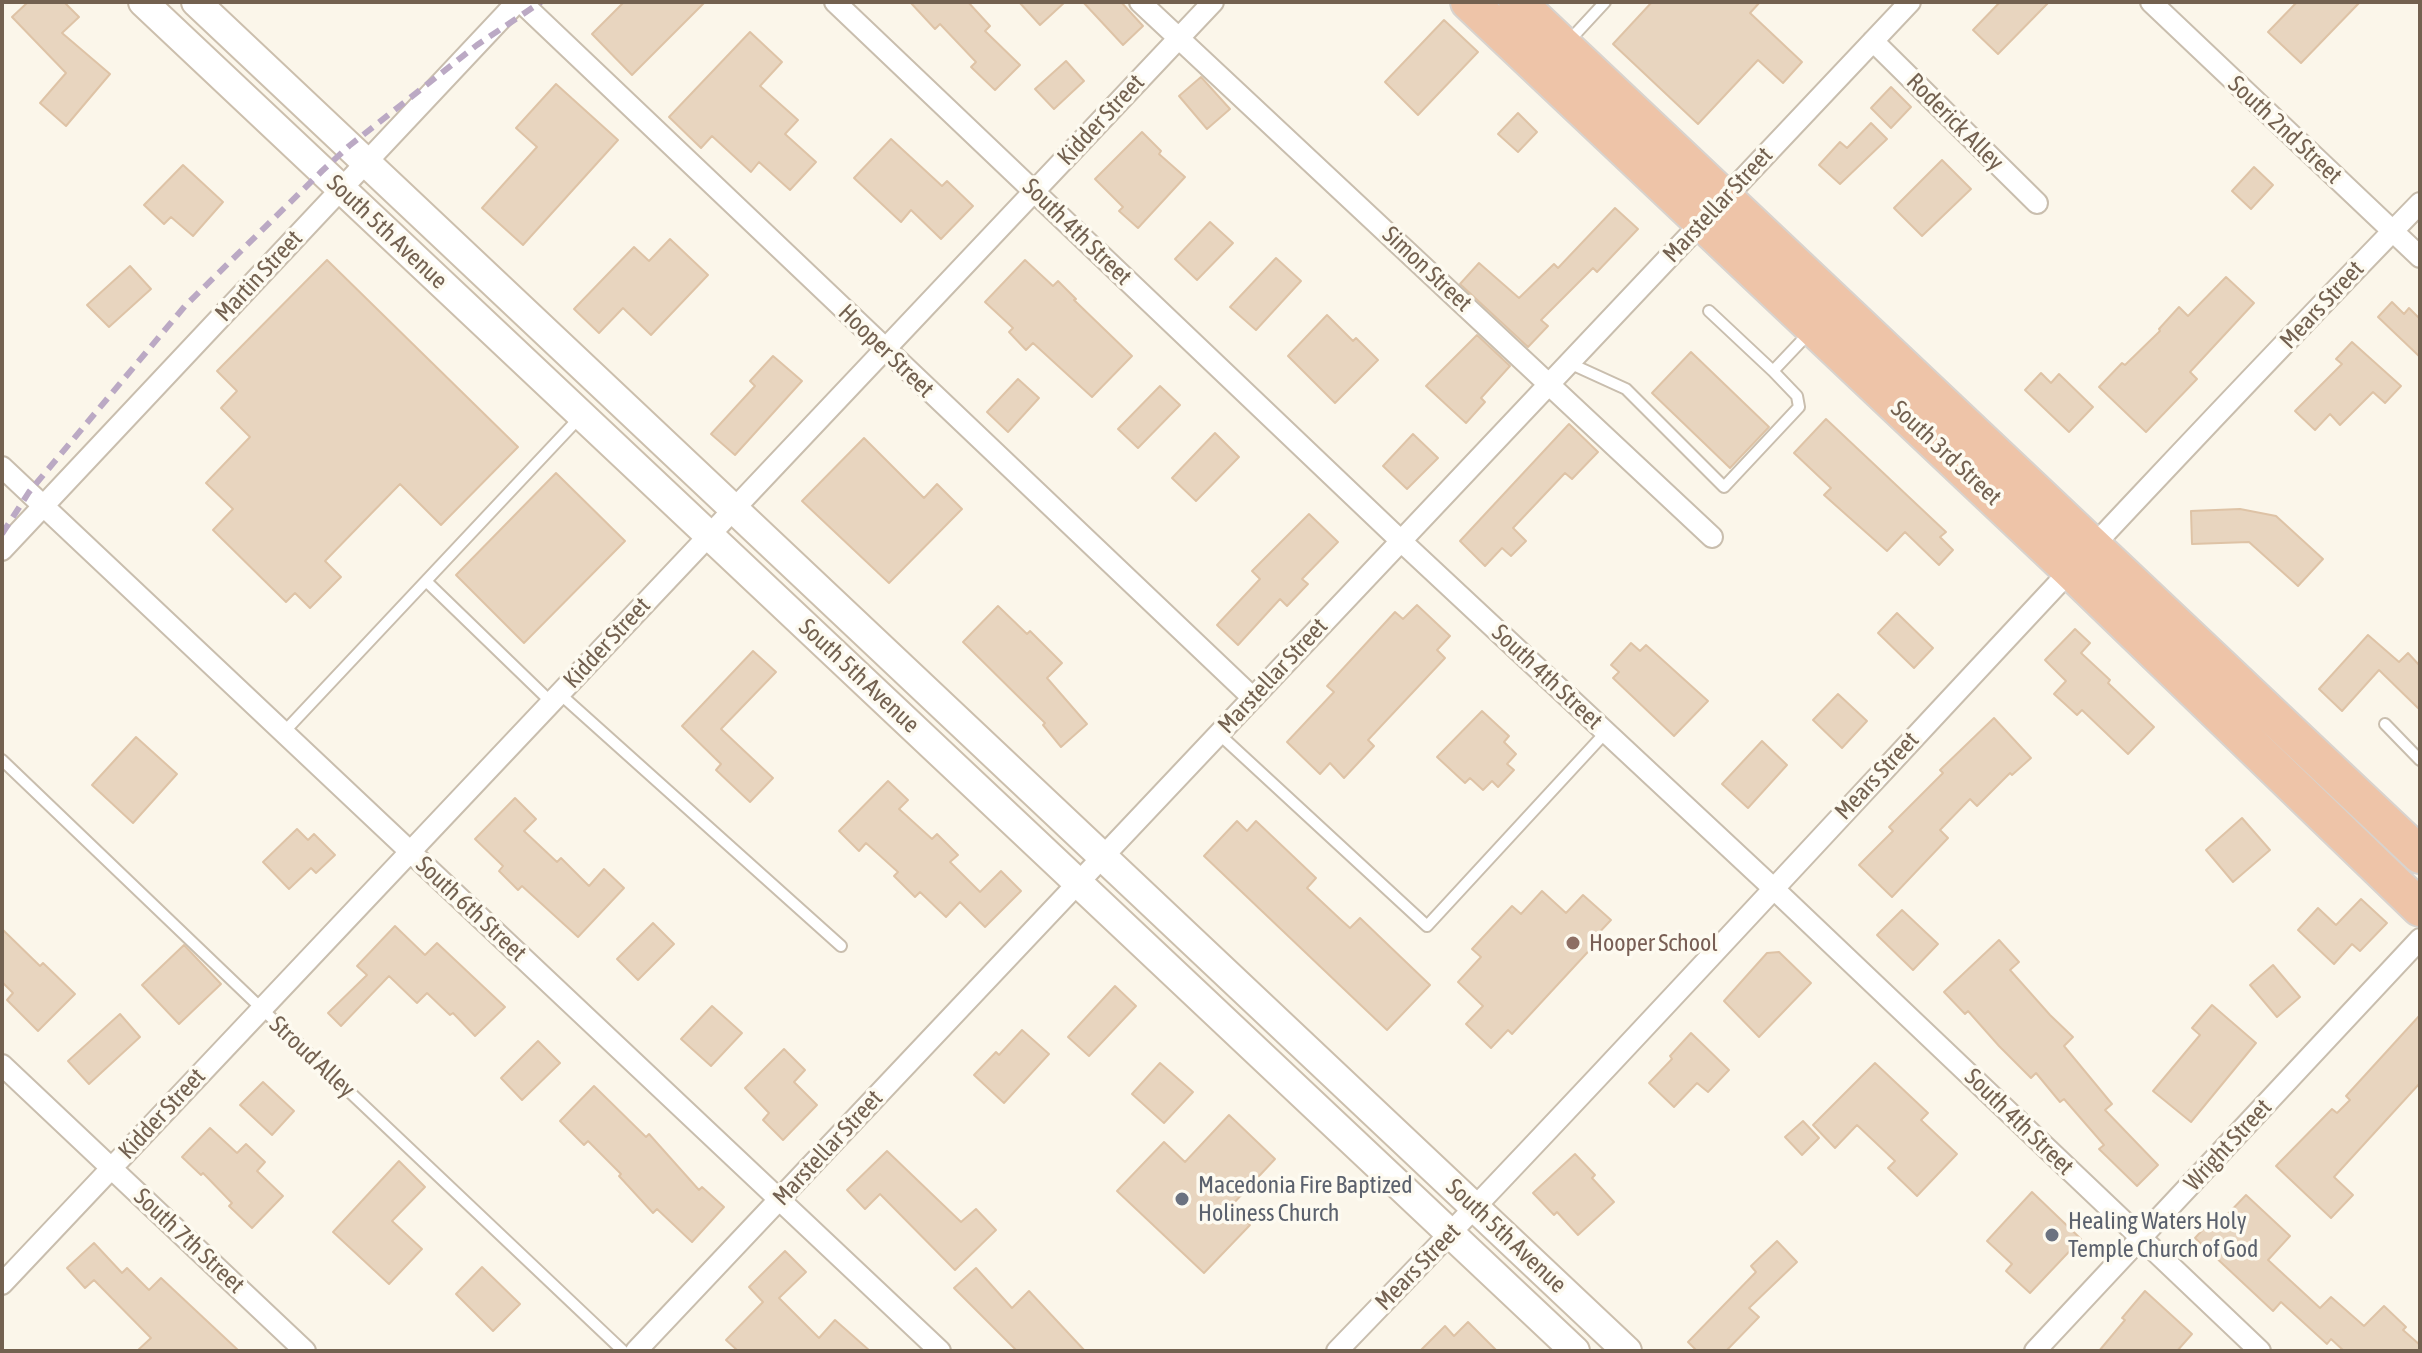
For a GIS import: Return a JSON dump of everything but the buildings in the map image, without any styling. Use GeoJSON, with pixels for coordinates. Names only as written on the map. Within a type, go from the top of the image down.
{"type":"FeatureCollection","features":[{"type":"Feature","properties":{"kind":"highway","name":"South 3rd Street"},"geometry":{"type":"LineString","coordinates":[[1469,2],[1714,210],[2082,558],[2420,908]]}},
{"type":"Feature","properties":{"kind":"highway","name":"South 3rd Street"},"geometry":{"type":"LineString","coordinates":[[1517,2],[1564,46],[1714,210],[1814,328],[2420,854]]}},
{"type":"Feature","properties":{"kind":"street","name":"South 5th Avenue"},"geometry":{"type":"LineString","coordinates":[[143,2],[1575,1351]]}},
{"type":"Feature","properties":{"kind":"street","name":"South 5th Avenue"},"geometry":{"type":"LineString","coordinates":[[196,2],[1627,1351]]}},
{"type":"Feature","properties":{"kind":"street","name":"Martin Street"},"geometry":{"type":"LineString","coordinates":[[2,550],[519,2]]}},
{"type":"Feature","properties":{"kind":"street","name":"Hooper Street"},"geometry":{"type":"LineString","coordinates":[[519,2],[1253,698]]}},
{"type":"Feature","properties":{"kind":"street","name":"South 4th Street"},"geometry":{"type":"LineString","coordinates":[[835,2],[2260,1351]]}},
{"type":"Feature","properties":{"kind":"street","name":"Simon Street"},"geometry":{"type":"LineString","coordinates":[[1140,2],[1712,537]]}},
{"type":"Feature","properties":{"kind":"street","name":"Kidder Street"},"geometry":{"type":"LineString","coordinates":[[2,1284],[1213,2]]}},
{"type":"Feature","properties":{"kind":"street","name":"Marstellar Street"},"geometry":{"type":"LineString","coordinates":[[636,1351],[1910,2]]}},
{"type":"Feature","properties":{"kind":"street","name":"South 2nd Street"},"geometry":{"type":"LineString","coordinates":[[2151,2],[2420,257]]}},
{"type":"Feature","properties":{"kind":"street","name":"Roderick Alley"},"geometry":{"type":"LineString","coordinates":[[1873,41],[2037,203]]}},
{"type":"Feature","properties":{"kind":"street","name":"Mears Street"},"geometry":{"type":"LineString","coordinates":[[1337,1351],[1476,1208],[2082,558],[2420,203]]}},
{"type":"Feature","properties":{"kind":"street","name":"South 6th Street"},"geometry":{"type":"LineString","coordinates":[[2,467],[940,1351]]}},
{"type":"Feature","properties":{"kind":"street","name":"Wright Street"},"geometry":{"type":"LineString","coordinates":[[2035,1351],[2420,939]]}},
{"type":"Feature","properties":{"kind":"street","name":"South 7th Street"},"geometry":{"type":"LineString","coordinates":[[2,1065],[305,1351]]}},
{"type":"Feature","properties":{"kind":"lane"},"geometry":{"type":"LineString","coordinates":[[1564,46],[1605,2]]}},
{"type":"Feature","properties":{"kind":"lane"},"geometry":{"type":"LineString","coordinates":[[1569,363],[1626,389],[1724,487],[1799,407],[1797,396],[1709,311]]}},
{"type":"Feature","properties":{"kind":"lane"},"geometry":{"type":"LineString","coordinates":[[1773,371],[1814,328]]}},
{"type":"Feature","properties":{"kind":"lane"},"geometry":{"type":"LineString","coordinates":[[284,732],[581,415]]}},
{"type":"Feature","properties":{"kind":"lane"},"geometry":{"type":"LineString","coordinates":[[427,582],[841,946]]}},
{"type":"Feature","properties":{"kind":"lane"},"geometry":{"type":"LineString","coordinates":[[2385,724],[2420,760]]}},
{"type":"Feature","properties":{"kind":"lane"},"geometry":{"type":"LineString","coordinates":[[1219,734],[1427,926],[1606,732]]}},
{"type":"Feature","properties":{"kind":"lane","name":"Stroud Alley"},"geometry":{"type":"LineString","coordinates":[[2,760],[623,1351]]}},
{"type":"Feature","properties":{"kind":"railway"},"geometry":{"type":"LineString","coordinates":[[2,534],[29,492],[185,306],[349,146],[477,45],[541,2]]}},
{"type":"Feature","properties":{"kind":"place","name":"Hooper School"},"geometry":{"type":"Point","coordinates":[1573,943]}},
{"type":"Feature","properties":{"kind":"place","name":"Macedonia Fire Baptized Holiness Church"},"geometry":{"type":"Point","coordinates":[1182,1199]}},
{"type":"Feature","properties":{"kind":"place","name":"Healing Waters Holy Temple Church of God"},"geometry":{"type":"Point","coordinates":[2052,1235]}}]}
